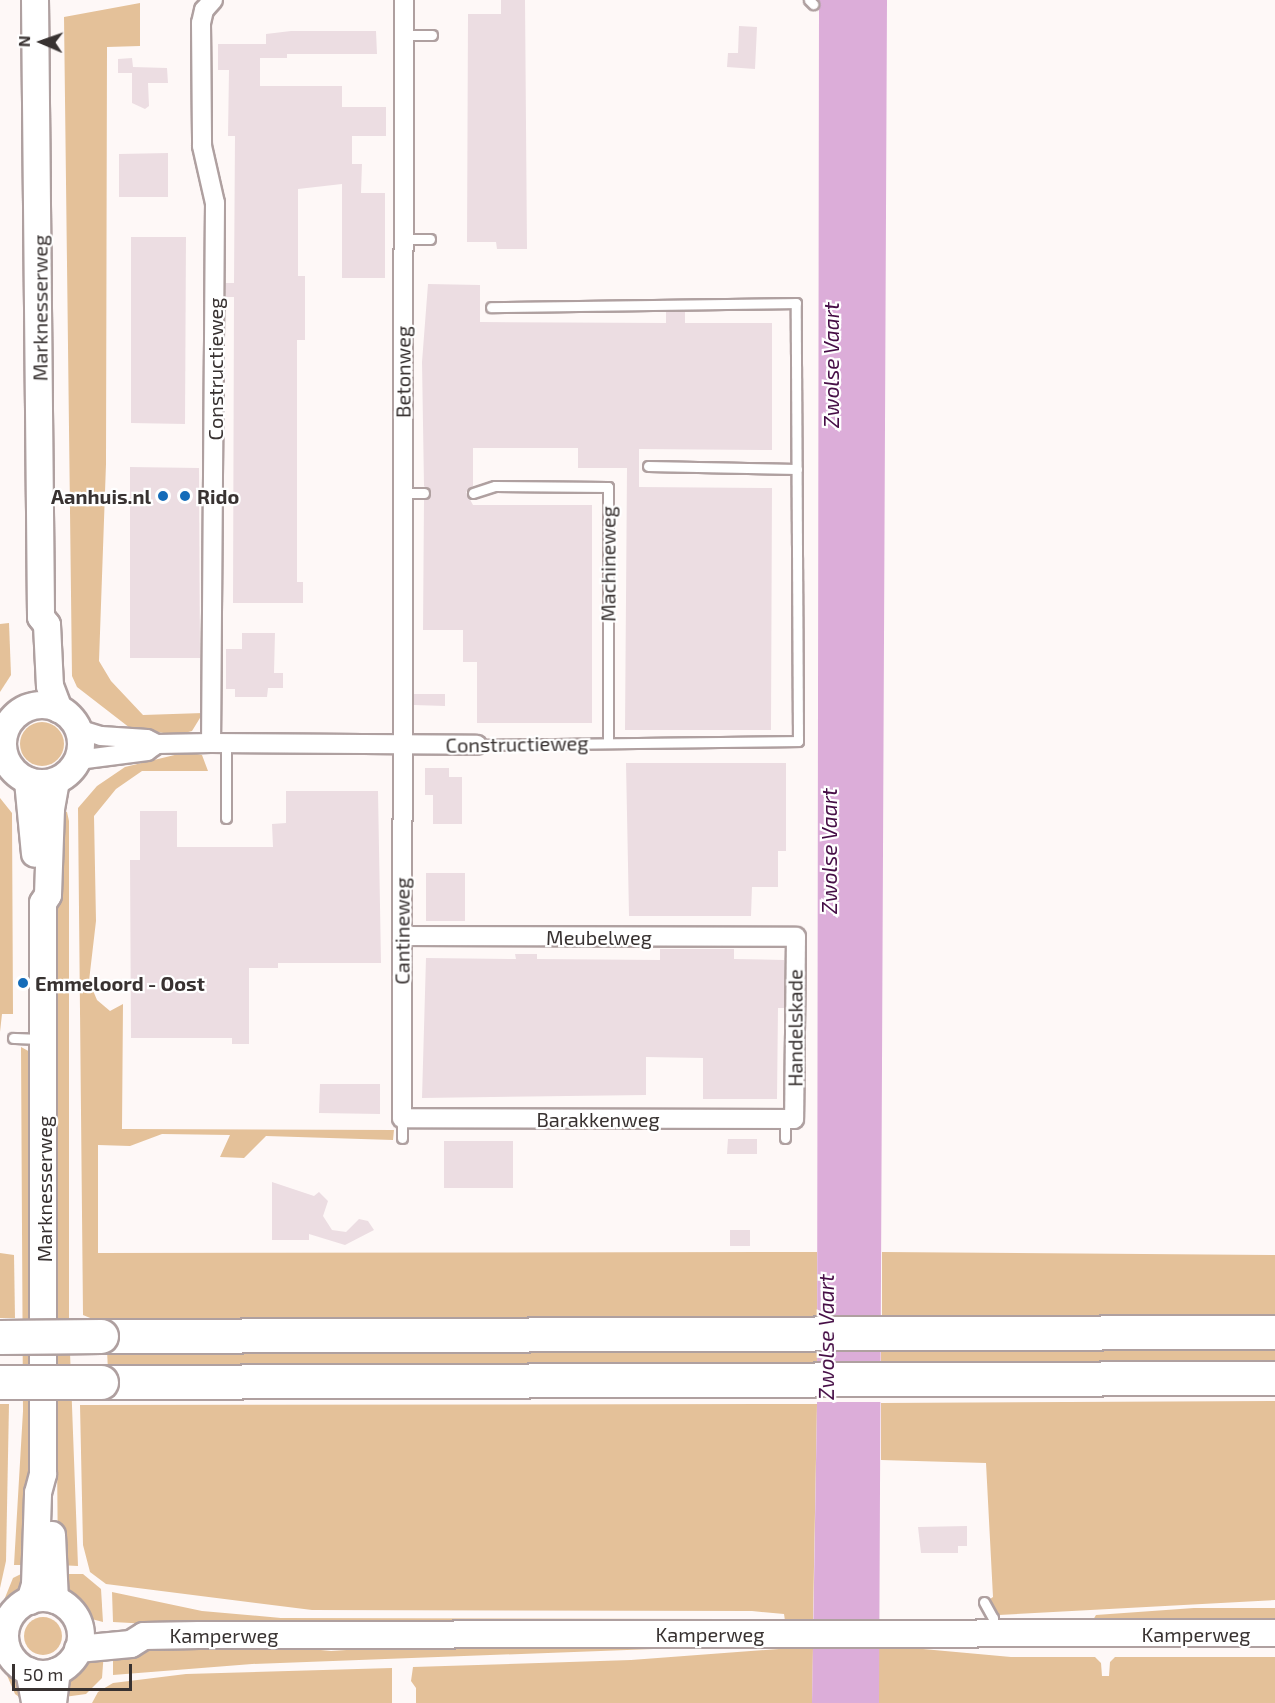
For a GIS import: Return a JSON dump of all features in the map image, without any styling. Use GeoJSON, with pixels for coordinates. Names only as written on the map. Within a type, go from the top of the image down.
{"type":"FeatureCollection","features":[{"type":"Feature","properties":{"kind":"highway"},"geometry":{"type":"LineString","coordinates":[[0,1337],[1275,1332]]}},
{"type":"Feature","properties":{"kind":"highway"},"geometry":{"type":"LineString","coordinates":[[0,1382],[1275,1378]]}},
{"type":"Feature","properties":{"kind":"main road","name":"Marknesserweg"},"geometry":{"type":"LineString","coordinates":[[35,0],[41,617],[47,625],[50,686],[59,710]]}},
{"type":"Feature","properties":{"kind":"main road","name":"Marknesserweg"},"geometry":{"type":"LineString","coordinates":[[26,709],[33,685],[35,625],[41,617]]}},
{"type":"Feature","properties":{"kind":"main road"},"geometry":{"type":"LineString","coordinates":[[43,705],[59,710],[78,729],[81,745],[78,760],[69,772],[56,781],[28,781],[14,771],[3,757],[3,731],[26,709],[43,705]]}},
{"type":"Feature","properties":{"kind":"main road","name":"Marknesserweg"},"geometry":{"type":"LineString","coordinates":[[28,781],[37,895],[43,903]]}},
{"type":"Feature","properties":{"kind":"main road","name":"Marknesserweg"},"geometry":{"type":"LineString","coordinates":[[55,1600],[50,1495],[44,1474],[43,903],[48,895],[51,808],[56,781]]}},
{"type":"Feature","properties":{"kind":"main road","name":"Marknesserweg"},"geometry":{"type":"LineString","coordinates":[[30,1601],[34,1585],[38,1492],[44,1474]]}},
{"type":"Feature","properties":{"kind":"main road"},"geometry":{"type":"LineString","coordinates":[[29,1671],[57,1671],[68,1664],[78,1649],[78,1624],[68,1608],[55,1600],[30,1601],[13,1613],[5,1633],[9,1654],[29,1671],[35,1703]]}},
{"type":"Feature","properties":{"kind":"main road","name":"Kamperweg"},"geometry":{"type":"LineString","coordinates":[[78,1624],[130,1627],[144,1636]]}},
{"type":"Feature","properties":{"kind":"main road","name":"Kamperweg"},"geometry":{"type":"LineString","coordinates":[[78,1649],[131,1644],[144,1636],[1275,1634]]}},
{"type":"Feature","properties":{"kind":"main road"},"geometry":{"type":"LineString","coordinates":[[53,1703],[57,1671]]}},
{"type":"Feature","properties":{"kind":"street","name":"Constructieweg"},"geometry":{"type":"LineString","coordinates":[[213,0],[204,10],[201,23],[202,146],[215,203],[218,743]]}},
{"type":"Feature","properties":{"kind":"street","name":"Betonweg"},"geometry":{"type":"LineString","coordinates":[[403,744],[404,0]]}},
{"type":"Feature","properties":{"kind":"street","name":"Constructieweg"},"geometry":{"type":"LineString","coordinates":[[78,729],[101,736],[147,739],[157,744],[477,745]]}},
{"type":"Feature","properties":{"kind":"street","name":"Constructieweg"},"geometry":{"type":"LineString","coordinates":[[78,760],[147,751],[157,744]]}},
{"type":"Feature","properties":{"kind":"street","name":"Cantineweg"},"geometry":{"type":"LineString","coordinates":[[402,1118],[403,744]]}},
{"type":"Feature","properties":{"kind":"street","name":"Meubelweg"},"geometry":{"type":"LineString","coordinates":[[402,936],[796,937]]}},
{"type":"Feature","properties":{"kind":"street","name":"Handelskade"},"geometry":{"type":"LineString","coordinates":[[790,1119],[796,937]]}},
{"type":"Feature","properties":{"kind":"street","name":"Barakkenweg"},"geometry":{"type":"LineString","coordinates":[[402,1118],[790,1119]]}},
{"type":"Feature","properties":{"kind":"lane"},"geometry":{"type":"LineString","coordinates":[[404,35],[432,35]]}},
{"type":"Feature","properties":{"kind":"lane"},"geometry":{"type":"LineString","coordinates":[[404,239],[430,239]]}},
{"type":"Feature","properties":{"kind":"lane"},"geometry":{"type":"LineString","coordinates":[[491,307],[796,303],[797,469],[648,466]]}},
{"type":"Feature","properties":{"kind":"lane","name":"Constructieweg"},"geometry":{"type":"LineString","coordinates":[[477,745],[585,746],[608,741],[798,741],[797,469]]}},
{"type":"Feature","properties":{"kind":"lane","name":"Machineweg"},"geometry":{"type":"LineString","coordinates":[[473,493],[495,486],[608,487],[608,741]]}},
{"type":"Feature","properties":{"kind":"lane"},"geometry":{"type":"LineString","coordinates":[[403,493],[424,493]]}},
{"type":"Feature","properties":{"kind":"lane"},"geometry":{"type":"LineString","coordinates":[[218,743],[226,818]]}},
{"type":"Feature","properties":{"kind":"lane"},"geometry":{"type":"LineString","coordinates":[[13,1038],[44,1039]]}},
{"type":"Feature","properties":{"kind":"lane"},"geometry":{"type":"LineString","coordinates":[[402,1118],[402,1138]]}},
{"type":"Feature","properties":{"kind":"lane"},"geometry":{"type":"LineString","coordinates":[[785,1138],[790,1119]]}},
{"type":"Feature","properties":{"kind":"lane"},"geometry":{"type":"LineString","coordinates":[[984,1602],[993,1618],[993,1634]]}},
{"type":"Feature","properties":{"kind":"shaded area"},"geometry":{"type":"Polygon","coordinates":[[[140,3],[140,46],[107,47],[106,464],[99,661],[111,681],[143,715],[203,713],[192,731],[177,735],[130,728],[77,687],[72,676],[64,17],[140,3]]]}},
{"type":"Feature","properties":{"kind":"shaded area"},"geometry":{"type":"Polygon","coordinates":[[[9,623],[11,675],[0,692],[0,624],[9,623]]]}},
{"type":"Feature","properties":{"kind":"shaded area"},"geometry":{"type":"Polygon","coordinates":[[[42,722],[57,729],[64,744],[57,759],[42,766],[27,759],[20,744],[27,729],[42,722]]]}},
{"type":"Feature","properties":{"kind":"shaded area"},"geometry":{"type":"Polygon","coordinates":[[[187,752],[202,755],[208,771],[142,771],[116,789],[94,816],[96,921],[89,981],[97,1000],[110,1011],[123,1004],[122,1129],[394,1130],[393,1140],[266,1136],[244,1158],[220,1157],[230,1135],[162,1134],[130,1146],[98,1145],[98,1253],[817,1252],[817,1329],[112,1327],[83,1315],[78,808],[97,786],[125,767],[187,752]]]}},
{"type":"Feature","properties":{"kind":"shaded area"},"geometry":{"type":"Polygon","coordinates":[[[0,798],[12,813],[13,1014],[2,1014],[0,1032],[0,798]]]}},
{"type":"Feature","properties":{"kind":"shaded area"},"geometry":{"type":"Polygon","coordinates":[[[62,810],[67,812],[69,821],[69,1326],[78,1566],[58,1565],[52,916],[62,810]]]}},
{"type":"Feature","properties":{"kind":"shaded area"},"geometry":{"type":"Polygon","coordinates":[[[21,1047],[32,1053],[30,1565],[14,1565],[23,1411],[21,1047]]]}},
{"type":"Feature","properties":{"kind":"shaded area"},"geometry":{"type":"Polygon","coordinates":[[[882,1252],[1275,1255],[1275,1326],[882,1329],[882,1252]]]}},
{"type":"Feature","properties":{"kind":"shaded area"},"geometry":{"type":"Polygon","coordinates":[[[0,1253],[14,1255],[15,1318],[0,1318],[0,1253]]]}},
{"type":"Feature","properties":{"kind":"shaded area"},"geometry":{"type":"Polygon","coordinates":[[[1275,1348],[1275,1375],[881,1376],[881,1351],[1275,1348]]]}},
{"type":"Feature","properties":{"kind":"shaded area"},"geometry":{"type":"Polygon","coordinates":[[[107,1350],[817,1352],[817,1377],[108,1371],[107,1350]]]}},
{"type":"Feature","properties":{"kind":"shaded area"},"geometry":{"type":"Polygon","coordinates":[[[1275,1401],[1275,1600],[999,1615],[987,1601],[993,1597],[986,1463],[881,1460],[881,1403],[1275,1401]]]}},
{"type":"Feature","properties":{"kind":"shaded area"},"geometry":{"type":"Polygon","coordinates":[[[0,1404],[9,1404],[6,1561],[0,1588],[0,1404]]]}},
{"type":"Feature","properties":{"kind":"shaded area"},"geometry":{"type":"Polygon","coordinates":[[[817,1404],[813,1620],[785,1621],[784,1614],[752,1611],[312,1610],[106,1584],[90,1572],[83,1545],[80,1405],[817,1404]]]}},
{"type":"Feature","properties":{"kind":"shaded area"},"geometry":{"type":"Polygon","coordinates":[[[21,1574],[31,1574],[24,1594],[4,1617],[0,1639],[0,1610],[13,1578],[21,1574]]]}},
{"type":"Feature","properties":{"kind":"shaded area"},"geometry":{"type":"Polygon","coordinates":[[[58,1574],[83,1574],[101,1589],[103,1622],[84,1617],[65,1598],[58,1574]]]}},
{"type":"Feature","properties":{"kind":"shaded area"},"geometry":{"type":"Polygon","coordinates":[[[112,1592],[202,1611],[281,1618],[723,1619],[769,1624],[149,1624],[113,1622],[112,1592]]]}},
{"type":"Feature","properties":{"kind":"shaded area"},"geometry":{"type":"Polygon","coordinates":[[[1194,1608],[1275,1608],[1275,1626],[1093,1620],[1096,1615],[1194,1608]]]}},
{"type":"Feature","properties":{"kind":"shaded area"},"geometry":{"type":"Polygon","coordinates":[[[43,1617],[57,1622],[62,1636],[57,1650],[43,1655],[29,1650],[24,1636],[29,1622],[43,1617]]]}},
{"type":"Feature","properties":{"kind":"shaded area"},"geometry":{"type":"Polygon","coordinates":[[[0,1639],[3,1653],[18,1672],[22,1699],[15,1694],[0,1659],[0,1639]]]}},
{"type":"Feature","properties":{"kind":"shaded area"},"geometry":{"type":"Polygon","coordinates":[[[259,1644],[331,1651],[438,1644],[733,1646],[252,1664],[113,1675],[113,1650],[259,1644]]]}},
{"type":"Feature","properties":{"kind":"shaded area"},"geometry":{"type":"Polygon","coordinates":[[[879,1645],[1011,1657],[1095,1657],[1101,1663],[1102,1676],[1109,1676],[1110,1662],[1115,1657],[1275,1657],[1275,1703],[879,1703],[879,1645]]]}},
{"type":"Feature","properties":{"kind":"shaded area"},"geometry":{"type":"Polygon","coordinates":[[[813,1648],[812,1703],[416,1703],[416,1688],[411,1681],[413,1667],[631,1660],[813,1648]]]}},
{"type":"Feature","properties":{"kind":"shaded area"},"geometry":{"type":"Polygon","coordinates":[[[104,1651],[102,1678],[86,1694],[57,1698],[63,1678],[87,1655],[104,1651]]]}},
{"type":"Feature","properties":{"kind":"shaded area"},"geometry":{"type":"Polygon","coordinates":[[[392,1668],[392,1703],[92,1703],[98,1692],[113,1683],[186,1674],[392,1668]]]}},
{"type":"Feature","properties":{"kind":"water","name":"Zwolse Vaart"},"geometry":{"type":"Polygon","coordinates":[[[819,0],[887,0],[879,1703],[812,1703],[817,1404],[819,0]]]}},
{"type":"Feature","properties":{"kind":"pier"},"geometry":{"type":"Polygon","coordinates":[[[814,1366],[884,1366],[884,1402],[814,1402],[814,1366]]]}},
{"type":"Feature","properties":{"kind":"building"},"geometry":{"type":"Polygon","coordinates":[[[501,0],[525,0],[527,249],[497,249],[496,242],[467,242],[468,14],[501,14],[501,0]]]}},
{"type":"Feature","properties":{"kind":"building"},"geometry":{"type":"Polygon","coordinates":[[[739,26],[757,27],[755,69],[727,67],[728,53],[738,53],[739,26]]]}},
{"type":"Feature","properties":{"kind":"building"},"geometry":{"type":"Polygon","coordinates":[[[291,31],[376,31],[377,54],[287,54],[287,58],[260,58],[260,86],[342,86],[342,107],[386,107],[386,136],[352,136],[352,164],[362,164],[361,193],[385,193],[385,278],[342,278],[342,184],[298,189],[298,276],[305,276],[305,340],[297,340],[297,582],[303,582],[303,603],[233,603],[234,297],[226,297],[226,283],[234,283],[235,136],[228,136],[229,70],[218,70],[218,44],[266,44],[266,34],[291,31]]]}},
{"type":"Feature","properties":{"kind":"building"},"geometry":{"type":"Polygon","coordinates":[[[132,58],[133,67],[167,68],[168,83],[148,83],[149,106],[145,109],[132,103],[132,73],[118,73],[118,59],[132,58]]]}},
{"type":"Feature","properties":{"kind":"building"},"geometry":{"type":"Polygon","coordinates":[[[168,153],[168,197],[119,197],[119,154],[168,153]]]}},
{"type":"Feature","properties":{"kind":"building"},"geometry":{"type":"Polygon","coordinates":[[[131,237],[186,237],[185,424],[131,423],[131,237]]]}},
{"type":"Feature","properties":{"kind":"building"},"geometry":{"type":"Polygon","coordinates":[[[428,284],[480,285],[480,322],[666,323],[666,311],[685,311],[685,323],[772,323],[772,450],[639,449],[639,487],[772,488],[771,730],[625,730],[627,468],[578,468],[578,448],[473,448],[473,486],[466,492],[473,505],[592,505],[592,723],[477,723],[477,662],[463,662],[463,630],[423,630],[424,500],[431,494],[424,486],[422,362],[428,284]]]}},
{"type":"Feature","properties":{"kind":"building"},"geometry":{"type":"Polygon","coordinates":[[[130,467],[199,468],[200,658],[130,658],[130,467]]]}},
{"type":"Feature","properties":{"kind":"building"},"geometry":{"type":"Polygon","coordinates":[[[242,633],[275,633],[274,673],[283,673],[283,688],[268,688],[267,697],[235,697],[235,689],[226,689],[226,649],[242,649],[242,633]]]}},
{"type":"Feature","properties":{"kind":"building"},"geometry":{"type":"Polygon","coordinates":[[[414,694],[445,694],[445,706],[414,705],[414,694]]]}},
{"type":"Feature","properties":{"kind":"building"},"geometry":{"type":"Polygon","coordinates":[[[626,763],[786,763],[786,851],[778,851],[778,887],[752,887],[751,916],[629,916],[626,763]]]}},
{"type":"Feature","properties":{"kind":"building"},"geometry":{"type":"Polygon","coordinates":[[[425,768],[449,768],[449,777],[462,777],[462,824],[433,824],[433,795],[425,795],[425,768]]]}},
{"type":"Feature","properties":{"kind":"building"},"geometry":{"type":"Polygon","coordinates":[[[286,791],[378,791],[381,963],[278,963],[278,968],[249,968],[249,1044],[232,1044],[232,1038],[131,1038],[130,860],[140,860],[140,811],[177,811],[177,847],[273,847],[272,824],[286,823],[286,791]]]}},
{"type":"Feature","properties":{"kind":"building"},"geometry":{"type":"Polygon","coordinates":[[[426,873],[465,873],[465,921],[426,921],[426,873]]]}},
{"type":"Feature","properties":{"kind":"building"},"geometry":{"type":"Polygon","coordinates":[[[660,949],[734,949],[734,959],[784,960],[784,1008],[778,1008],[777,1099],[703,1099],[703,1058],[646,1057],[646,1095],[422,1098],[426,958],[516,959],[515,954],[537,954],[537,959],[660,960],[660,949]]]}},
{"type":"Feature","properties":{"kind":"building"},"geometry":{"type":"Polygon","coordinates":[[[320,1084],[380,1084],[380,1114],[319,1113],[320,1084]]]}},
{"type":"Feature","properties":{"kind":"building"},"geometry":{"type":"Polygon","coordinates":[[[728,1139],[757,1139],[757,1154],[727,1154],[728,1139]]]}},
{"type":"Feature","properties":{"kind":"building"},"geometry":{"type":"Polygon","coordinates":[[[444,1141],[513,1141],[513,1188],[444,1188],[444,1141]]]}},
{"type":"Feature","properties":{"kind":"building"},"geometry":{"type":"Polygon","coordinates":[[[272,1182],[314,1196],[319,1192],[328,1201],[323,1216],[332,1230],[346,1232],[359,1219],[368,1221],[374,1230],[345,1245],[309,1234],[309,1240],[272,1240],[272,1182]]]}},
{"type":"Feature","properties":{"kind":"building"},"geometry":{"type":"Polygon","coordinates":[[[730,1230],[750,1230],[750,1246],[730,1246],[730,1230]]]}},
{"type":"Feature","properties":{"kind":"building"},"geometry":{"type":"Polygon","coordinates":[[[967,1526],[967,1546],[958,1546],[958,1553],[921,1553],[918,1527],[967,1526]]]}},
{"type":"Feature","properties":{"kind":"place","name":"Aanhuis.nl"},"geometry":{"type":"Point","coordinates":[163,496]}},
{"type":"Feature","properties":{"kind":"place","name":"Rido"},"geometry":{"type":"Point","coordinates":[185,496]}},
{"type":"Feature","properties":{"kind":"place","name":"Emmeloord - Oost"},"geometry":{"type":"Point","coordinates":[23,983]}}]}
